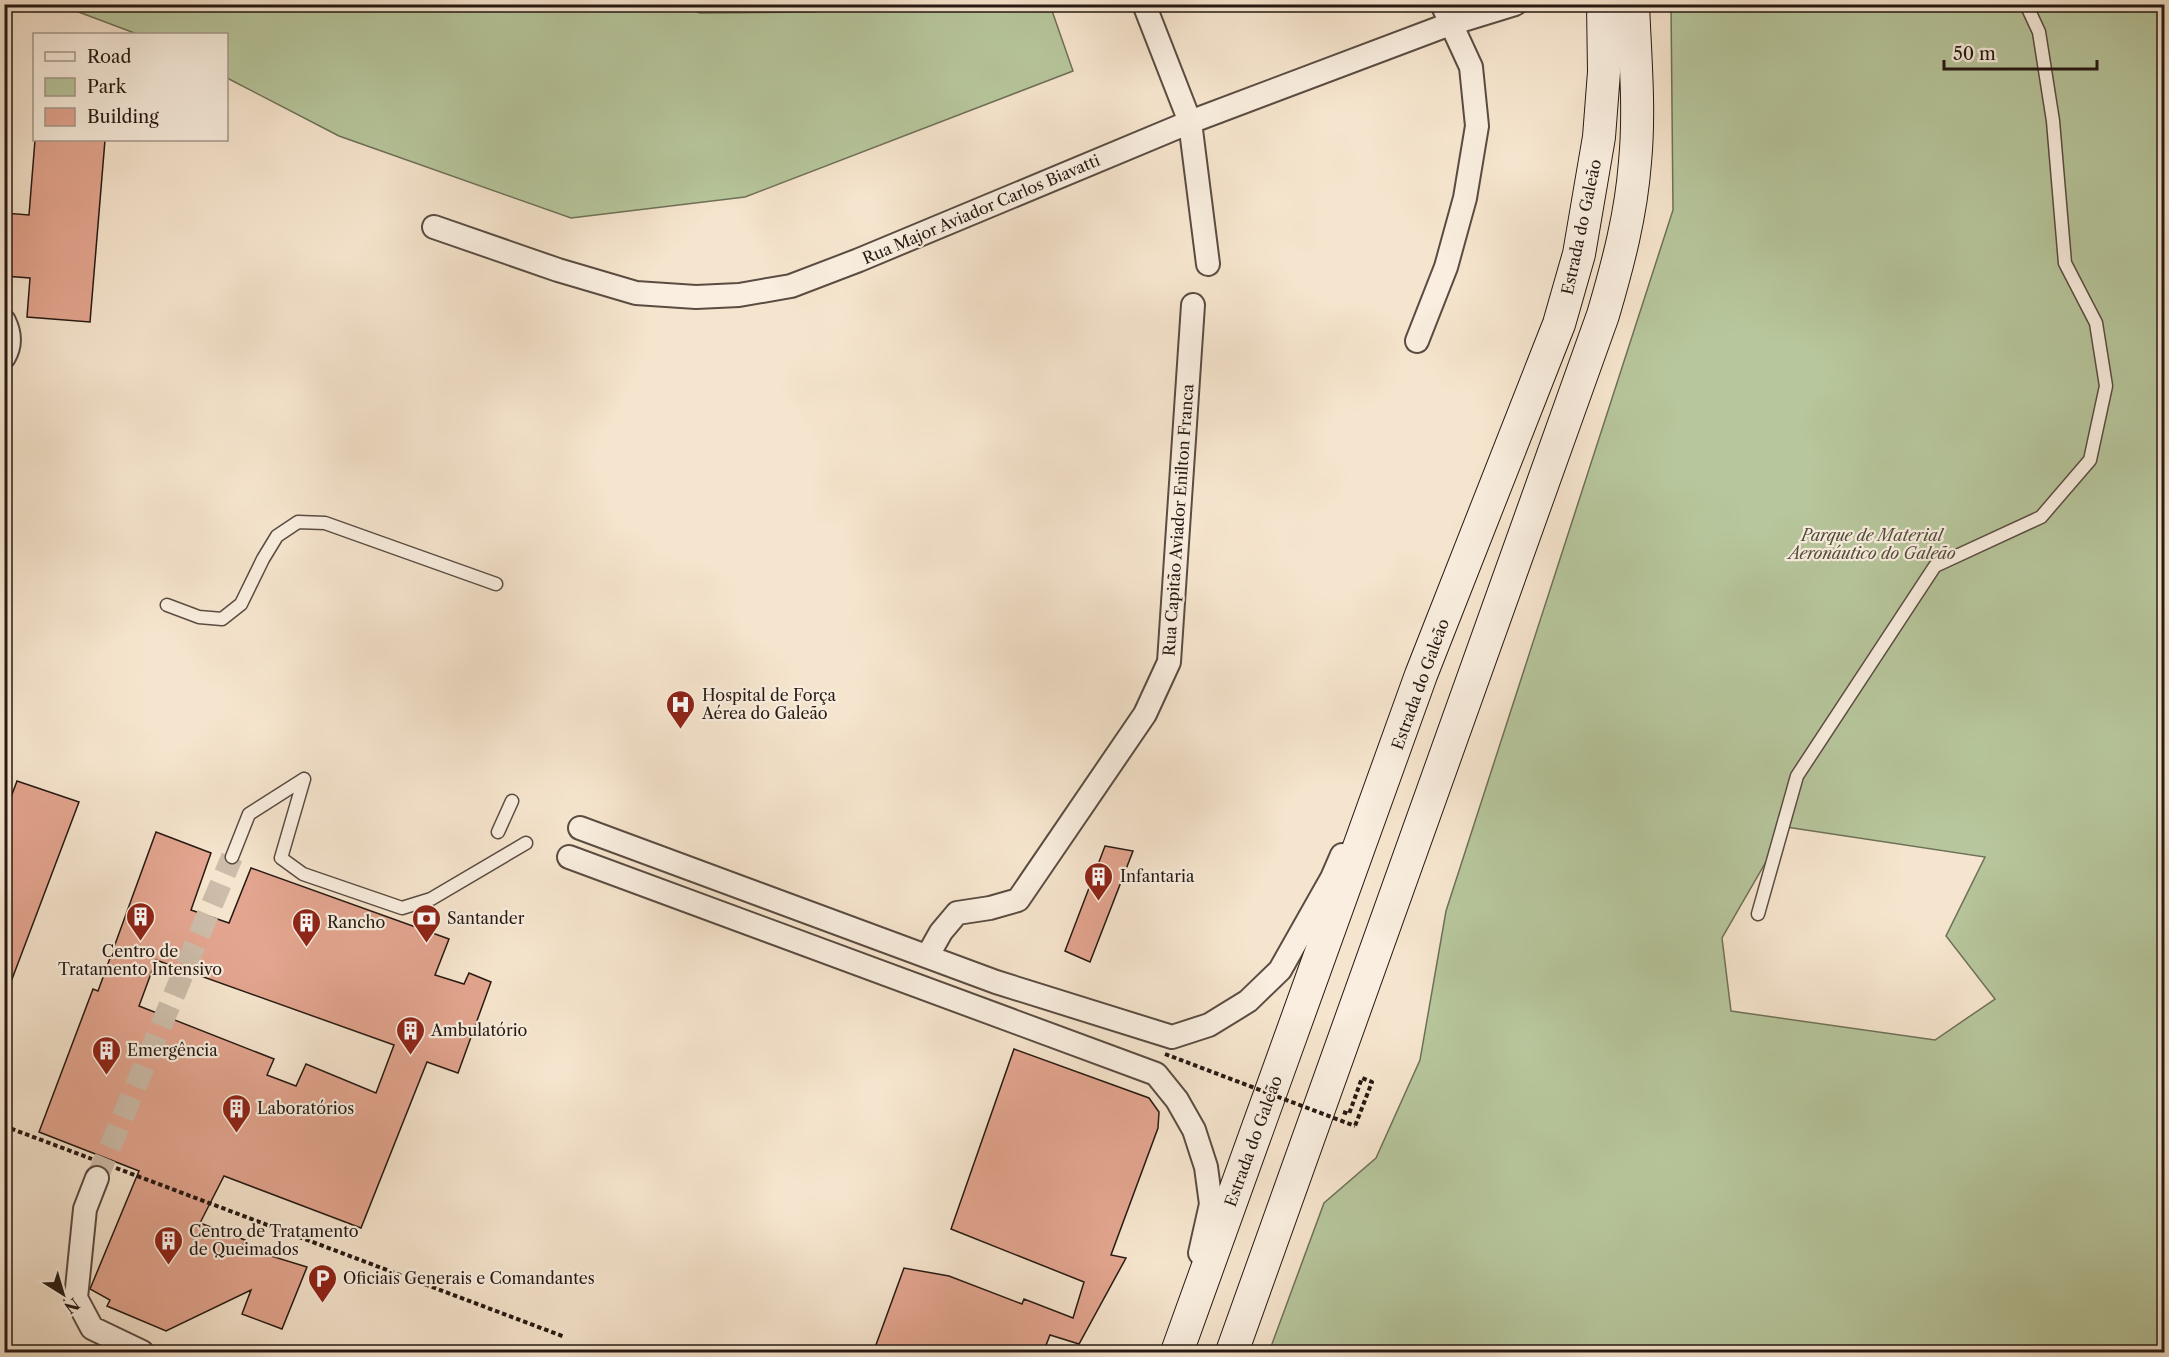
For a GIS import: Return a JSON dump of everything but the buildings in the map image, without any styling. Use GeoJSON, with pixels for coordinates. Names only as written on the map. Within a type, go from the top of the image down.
{"type":"FeatureCollection","features":[{"type":"Feature","properties":{"kind":"main road","name":"Estrada do Galeão"},"geometry":{"type":"LineString","coordinates":[[1181,1340],[1393,758],[1421,675],[1559,324],[1579,254],[1599,137],[1604,72],[1603,4]]}},
{"type":"Feature","properties":{"kind":"main road"},"geometry":{"type":"LineString","coordinates":[[1232,1353],[1603,315],[1622,250],[1636,159],[1633,4]]}},
{"type":"Feature","properties":{"kind":"street"},"geometry":{"type":"LineString","coordinates":[[1144,4],[1190,122],[1208,264]]}},
{"type":"Feature","properties":{"kind":"street","name":"Rua Major Aviador Carlos Biavatti"},"geometry":{"type":"LineString","coordinates":[[434,227],[558,270],[636,293],[696,297],[739,295],[791,286],[859,261],[1446,14],[1515,4]]}},
{"type":"Feature","properties":{"kind":"street"},"geometry":{"type":"LineString","coordinates":[[1418,340],[1446,267],[1465,198],[1477,126],[1471,68],[1446,14]]}},
{"type":"Feature","properties":{"kind":"street","name":"Rua Capitão Aviador Enilton Franca"},"geometry":{"type":"LineString","coordinates":[[928,955],[940,932],[957,913],[990,908],[1018,900],[1144,714],[1169,662],[1192,305]]}},
{"type":"Feature","properties":{"kind":"street"},"geometry":{"type":"LineString","coordinates":[[4,321],[9,337],[8,351],[4,357]]}},
{"type":"Feature","properties":{"kind":"street"},"geometry":{"type":"LineString","coordinates":[[580,828],[996,982],[1172,1036],[1209,1025],[1248,1001],[1280,970],[1332,878],[1421,675]]}},
{"type":"Feature","properties":{"kind":"street"},"geometry":{"type":"LineString","coordinates":[[569,857],[1156,1074],[1177,1100],[1194,1130],[1206,1167],[1210,1204],[1181,1340]]}},
{"type":"Feature","properties":{"kind":"street"},"geometry":{"type":"LineString","coordinates":[[99,1167],[85,1209],[76,1298],[92,1328],[142,1353]]}},
{"type":"Feature","properties":{"kind":"lane"},"geometry":{"type":"LineString","coordinates":[[2026,4],[2039,32]]}},
{"type":"Feature","properties":{"kind":"lane"},"geometry":{"type":"LineString","coordinates":[[1758,914],[1797,776],[1935,566],[2041,517],[2090,460],[2106,386],[2096,323],[2065,263],[2053,121],[2039,32],[2037,4]]}},
{"type":"Feature","properties":{"kind":"lane"},"geometry":{"type":"LineString","coordinates":[[167,605],[199,617],[222,619],[241,604],[263,559],[278,536],[298,522],[325,523],[495,584]]}},
{"type":"Feature","properties":{"kind":"lane"},"geometry":{"type":"LineString","coordinates":[[231,857],[249,814],[304,779],[281,858],[303,874],[402,908],[431,899],[526,843]]}},
{"type":"Feature","properties":{"kind":"lane"},"geometry":{"type":"LineString","coordinates":[[498,832],[512,801]]}},
{"type":"Feature","properties":{"kind":"path"},"geometry":{"type":"LineString","coordinates":[[1165,1054],[1355,1126],[1372,1082],[1362,1078],[1349,1114]]}},
{"type":"Feature","properties":{"kind":"path"},"geometry":{"type":"LineString","coordinates":[[4,1126],[99,1167],[565,1337]]}},
{"type":"Feature","properties":{"kind":"green space"},"geometry":{"type":"Polygon","coordinates":[[[672,4],[700,13],[816,12],[820,4],[1050,5],[1073,71],[745,197],[571,218],[339,136],[228,79],[228,33],[134,33],[60,5],[672,4]]]}},
{"type":"Feature","properties":{"kind":"green space","name":"Parque de Material Aeronáutico do Galeão"},"geometry":{"type":"Polygon","coordinates":[[[1671,5],[2164,5],[2164,1352],[1269,1352],[1324,1203],[1376,1158],[1420,1060],[1446,911],[1673,210],[1671,5]],[[1786,827],[1722,938],[1731,1011],[1935,1040],[1995,999],[1946,936],[1985,857],[1786,827]]]}},
{"type":"Feature","properties":{"kind":"tunnel"},"geometry":{"type":"LineString","coordinates":[[97,1178],[232,857]]}},
{"type":"Feature","properties":{"kind":"place","name":"Hospital de Força Aérea do Galeão"},"geometry":{"type":"Point","coordinates":[681,730]}},
{"type":"Feature","properties":{"kind":"place","name":"Infantaria"},"geometry":{"type":"Point","coordinates":[1099,902]}},
{"type":"Feature","properties":{"kind":"place","name":"Centro de Tratamento Intensivo"},"geometry":{"type":"Point","coordinates":[140,942]}},
{"type":"Feature","properties":{"kind":"place","name":"Santander"},"geometry":{"type":"Point","coordinates":[426,944]}},
{"type":"Feature","properties":{"kind":"place","name":"Rancho"},"geometry":{"type":"Point","coordinates":[306,948]}},
{"type":"Feature","properties":{"kind":"place","name":"Ambulatório"},"geometry":{"type":"Point","coordinates":[410,1056]}},
{"type":"Feature","properties":{"kind":"place","name":"Emergência"},"geometry":{"type":"Point","coordinates":[106,1076]}},
{"type":"Feature","properties":{"kind":"place","name":"Laboratórios"},"geometry":{"type":"Point","coordinates":[236,1134]}},
{"type":"Feature","properties":{"kind":"place","name":"Centro de Tratamento de Queimados"},"geometry":{"type":"Point","coordinates":[168,1266]}},
{"type":"Feature","properties":{"kind":"place","name":"Oficiais Generais e Comandantes"},"geometry":{"type":"Point","coordinates":[322,1304]}}]}
